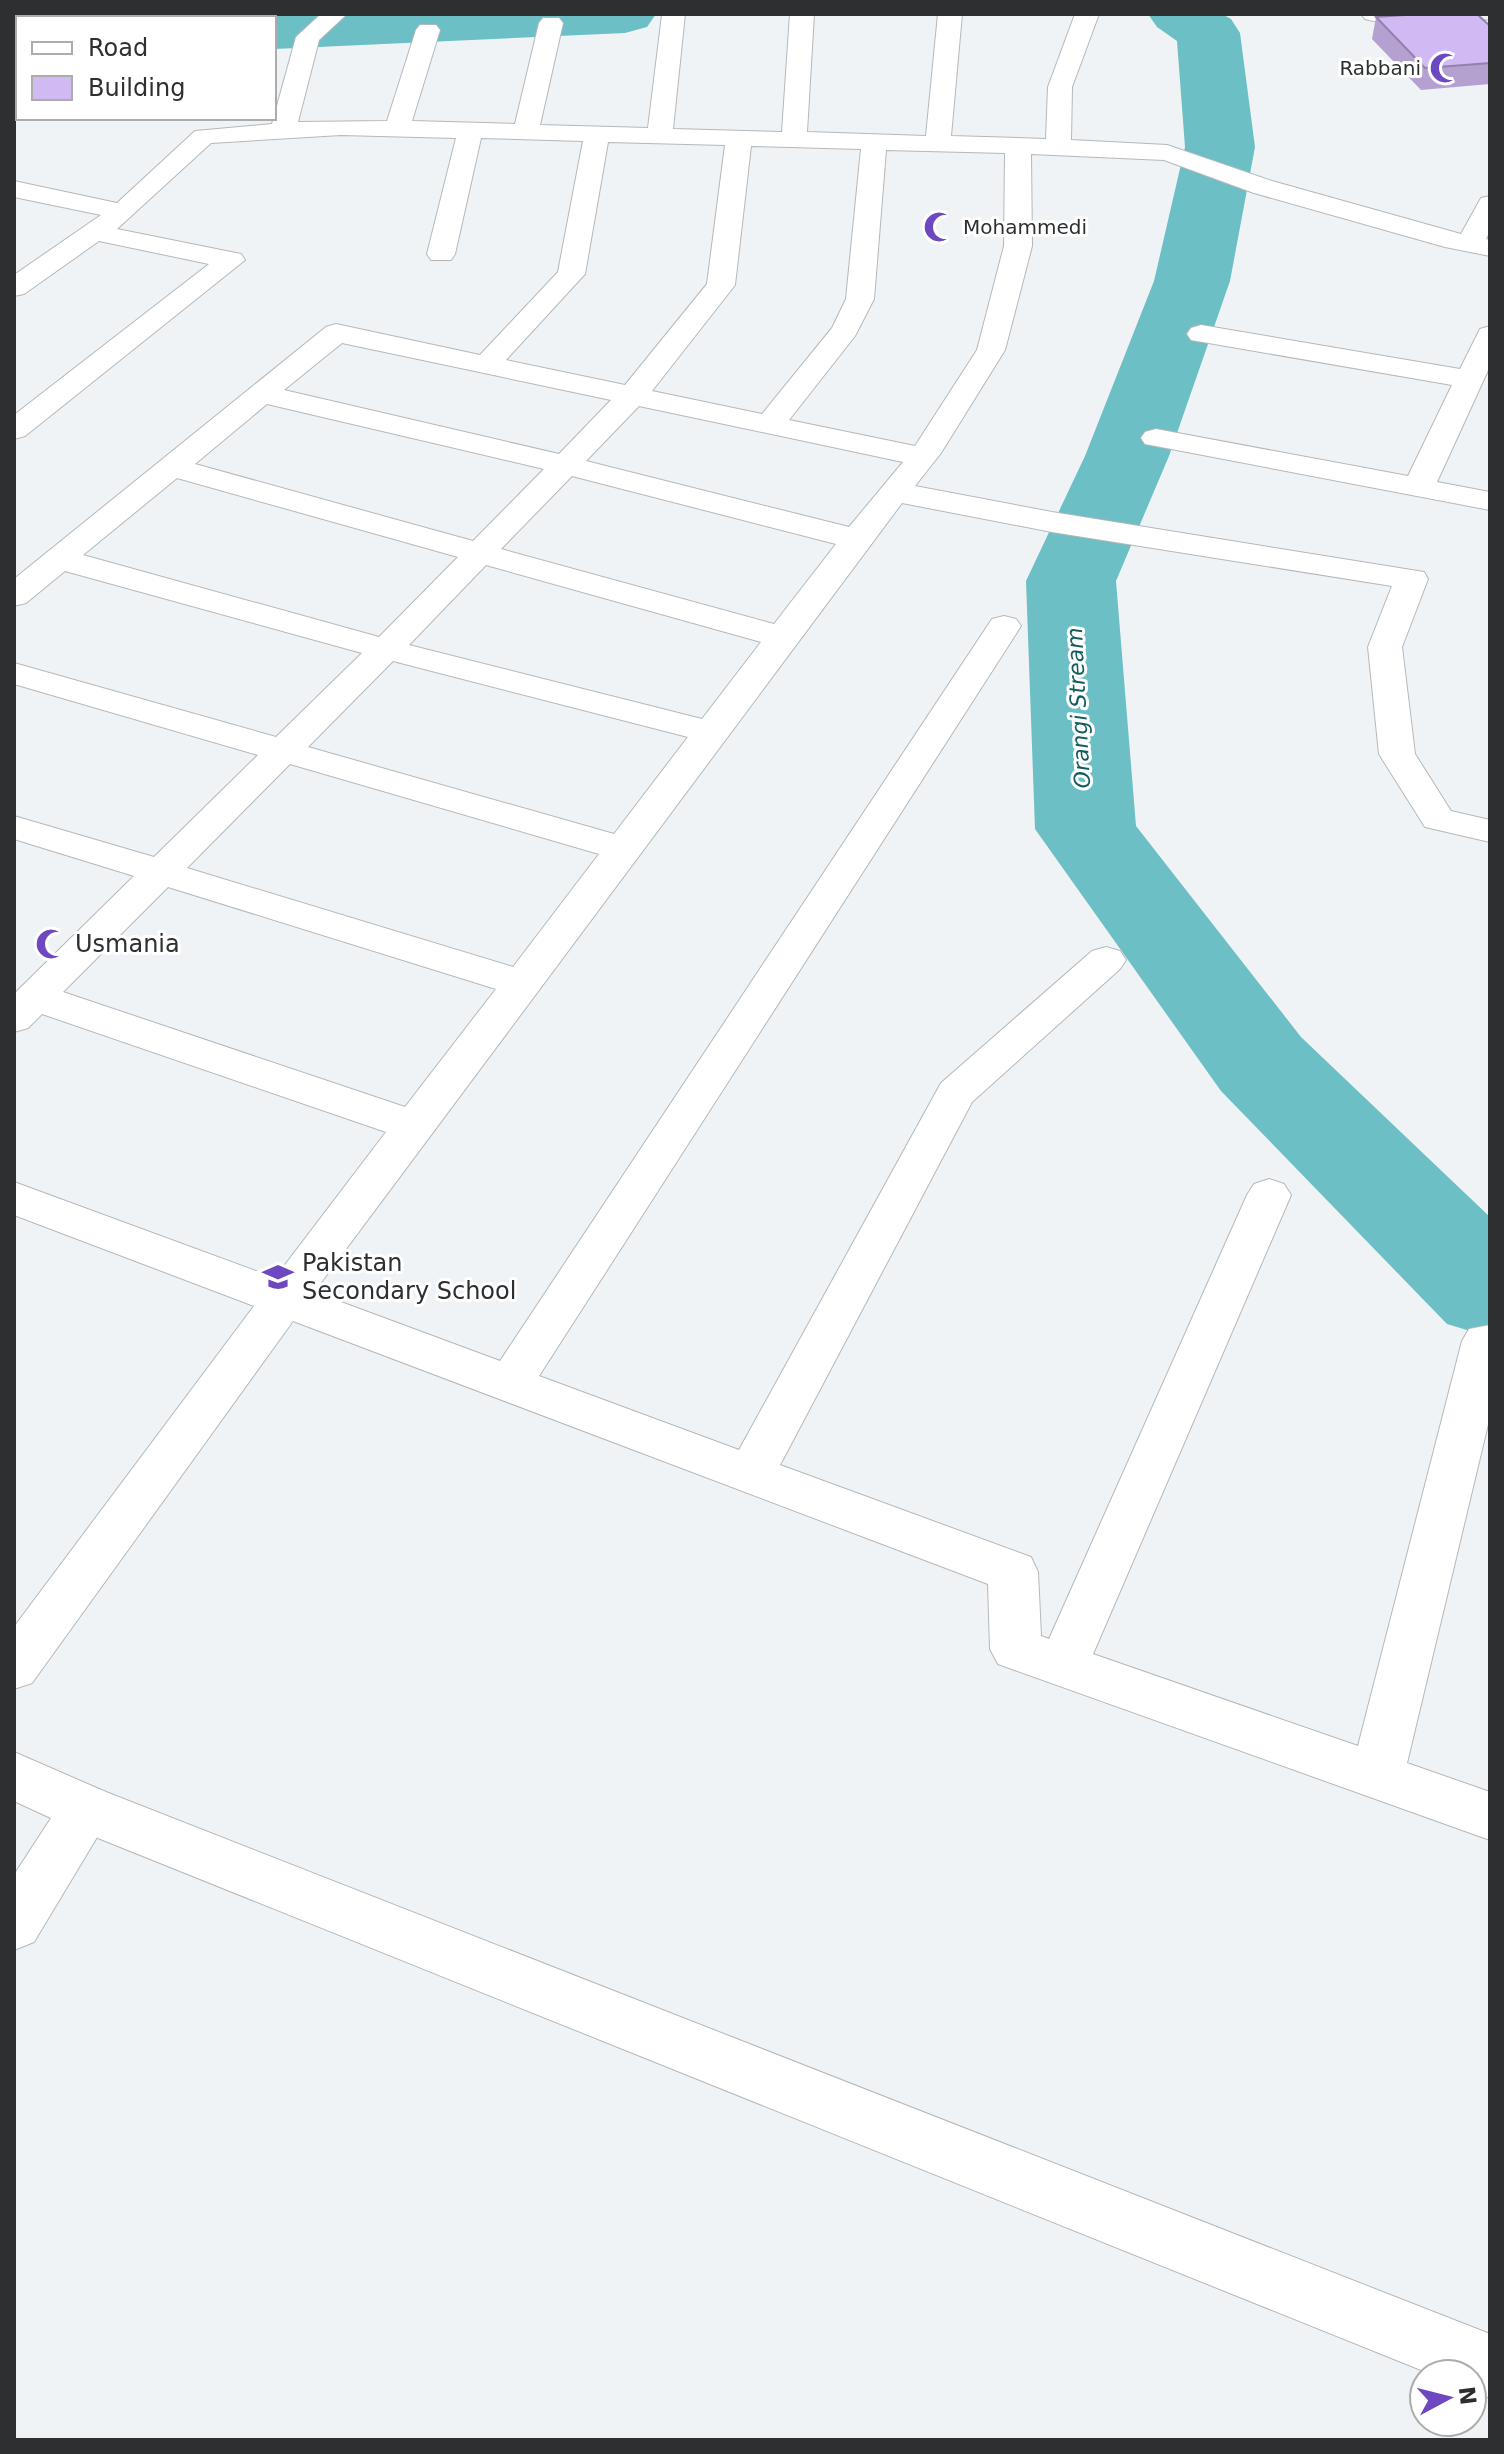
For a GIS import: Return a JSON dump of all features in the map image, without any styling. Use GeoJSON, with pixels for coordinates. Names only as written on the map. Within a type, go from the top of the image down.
{"type":"FeatureCollection","features":[{"type":"Feature","properties":{"kind":"street"},"geometry":{"type":"LineString","coordinates":[[794,139],[802,14]]}},
{"type":"Feature","properties":{"kind":"street"},"geometry":{"type":"LineString","coordinates":[[938,143],[950,14]]}},
{"type":"Feature","properties":{"kind":"street"},"geometry":{"type":"LineString","coordinates":[[1058,147],[1060,87],[1087,14]]}},
{"type":"Feature","properties":{"kind":"street"},"geometry":{"type":"LineString","coordinates":[[1373,14],[1446,18],[1490,28]]}},
{"type":"Feature","properties":{"kind":"street"},"geometry":{"type":"LineString","coordinates":[[660,135],[674,15]]}},
{"type":"Feature","properties":{"kind":"street"},"geometry":{"type":"LineString","coordinates":[[283,131],[308,37],[331,16]]}},
{"type":"Feature","properties":{"kind":"street"},"geometry":{"type":"LineString","coordinates":[[526,132],[551,23]]}},
{"type":"Feature","properties":{"kind":"street"},"geometry":{"type":"LineString","coordinates":[[397,128],[428,30]]}},
{"type":"Feature","properties":{"kind":"street"},"geometry":{"type":"LineString","coordinates":[[14,288],[123,212],[204,136],[341,127],[1018,145],[1167,153],[1263,187],[1480,246],[1490,204]]}},
{"type":"Feature","properties":{"kind":"street"},"geometry":{"type":"LineString","coordinates":[[441,254],[470,130]]}},
{"type":"Feature","properties":{"kind":"street"},"geometry":{"type":"LineString","coordinates":[[486,365],[571,274],[597,134]]}},
{"type":"Feature","properties":{"kind":"street"},"geometry":{"type":"LineString","coordinates":[[414,1126],[25,1007],[386,649],[632,396],[721,285],[739,138]]}},
{"type":"Feature","properties":{"kind":"street"},"geometry":{"type":"LineString","coordinates":[[769,425],[845,330],[860,299],[874,141]]}},
{"type":"Feature","properties":{"kind":"street"},"geometry":{"type":"LineString","coordinates":[[14,1667],[284,1299],[856,539],[923,457],[991,350],[1018,246],[1018,145]]}},
{"type":"Feature","properties":{"kind":"street"},"geometry":{"type":"LineString","coordinates":[[14,189],[123,212]]}},
{"type":"Feature","properties":{"kind":"street"},"geometry":{"type":"LineString","coordinates":[[14,430],[231,260],[94,232]]}},
{"type":"Feature","properties":{"kind":"street"},"geometry":{"type":"LineString","coordinates":[[14,596],[336,333],[923,457]]}},
{"type":"Feature","properties":{"kind":"street"},"geometry":{"type":"LineString","coordinates":[[1201,334],[1469,379]]}},
{"type":"Feature","properties":{"kind":"street"},"geometry":{"type":"LineString","coordinates":[[1419,487],[1490,335]]}},
{"type":"Feature","properties":{"kind":"street"},"geometry":{"type":"LineString","coordinates":[[262,394],[567,465],[856,539]]}},
{"type":"Feature","properties":{"kind":"street"},"geometry":{"type":"LineString","coordinates":[[1156,438],[1490,501]]}},
{"type":"Feature","properties":{"kind":"street"},"geometry":{"type":"LineString","coordinates":[[172,467],[782,637]]}},
{"type":"Feature","properties":{"kind":"street"},"geometry":{"type":"LineString","coordinates":[[895,492],[1052,522],[1412,579],[1385,647],[1397,754],[1438,819],[1490,831]]}},
{"type":"Feature","properties":{"kind":"street"},"geometry":{"type":"LineString","coordinates":[[60,559],[386,649],[711,732]]}},
{"type":"Feature","properties":{"kind":"street"},"geometry":{"type":"LineString","coordinates":[[510,1383],[1004,626]]}},
{"type":"Feature","properties":{"kind":"street"},"geometry":{"type":"LineString","coordinates":[[14,673],[623,849]]}},
{"type":"Feature","properties":{"kind":"street"},"geometry":{"type":"LineString","coordinates":[[14,827],[522,983]]}},
{"type":"Feature","properties":{"kind":"street"},"geometry":{"type":"LineString","coordinates":[[751,1473],[956,1093],[1106,960]]}},
{"type":"Feature","properties":{"kind":"street"},"geometry":{"type":"LineString","coordinates":[[1063,1665],[1269,1195]]}},
{"type":"Feature","properties":{"kind":"street"},"geometry":{"type":"LineString","coordinates":[[14,1198],[1013,1572],[1016,1649],[1490,1816]]}},
{"type":"Feature","properties":{"kind":"street"},"geometry":{"type":"LineString","coordinates":[[1377,1776],[1485,1341]]}},
{"type":"Feature","properties":{"kind":"street"},"geometry":{"type":"LineString","coordinates":[[14,1776],[87,1809],[1490,2366]]}},
{"type":"Feature","properties":{"kind":"street"},"geometry":{"type":"LineString","coordinates":[[14,1924],[87,1809]]}},
{"type":"Feature","properties":{"kind":"building"},"geometry":{"type":"Polygon","coordinates":[[[1478,15],[1490,26],[1490,63],[1425,68],[1376,17],[1478,15]]]}},
{"type":"Feature","properties":{"kind":"waterway"},"geometry":{"type":"LineString","coordinates":[[31,14],[45,16]]}},
{"type":"Feature","properties":{"kind":"waterway"},"geometry":{"type":"LineString","coordinates":[[276,30],[625,14]]}},
{"type":"Feature","properties":{"kind":"waterway","name":"Orangi Stream"},"geometry":{"type":"LineString","coordinates":[[1179,14],[1208,33],[1220,147],[1192,281],[1127,456],[1071,581],[1086,829],[1261,1064],[1490,1291]]}},
{"type":"Feature","properties":{"kind":"place","name":"Rabbani"},"geometry":{"type":"Point","coordinates":[1445,68]}},
{"type":"Feature","properties":{"kind":"place","name":"Mohammedi"},"geometry":{"type":"Point","coordinates":[939,227]}},
{"type":"Feature","properties":{"kind":"place","name":"Usmania"},"geometry":{"type":"Point","coordinates":[51,944]}},
{"type":"Feature","properties":{"kind":"place","name":"Pakistan Secondary School"},"geometry":{"type":"Point","coordinates":[278,1277]}}]}
